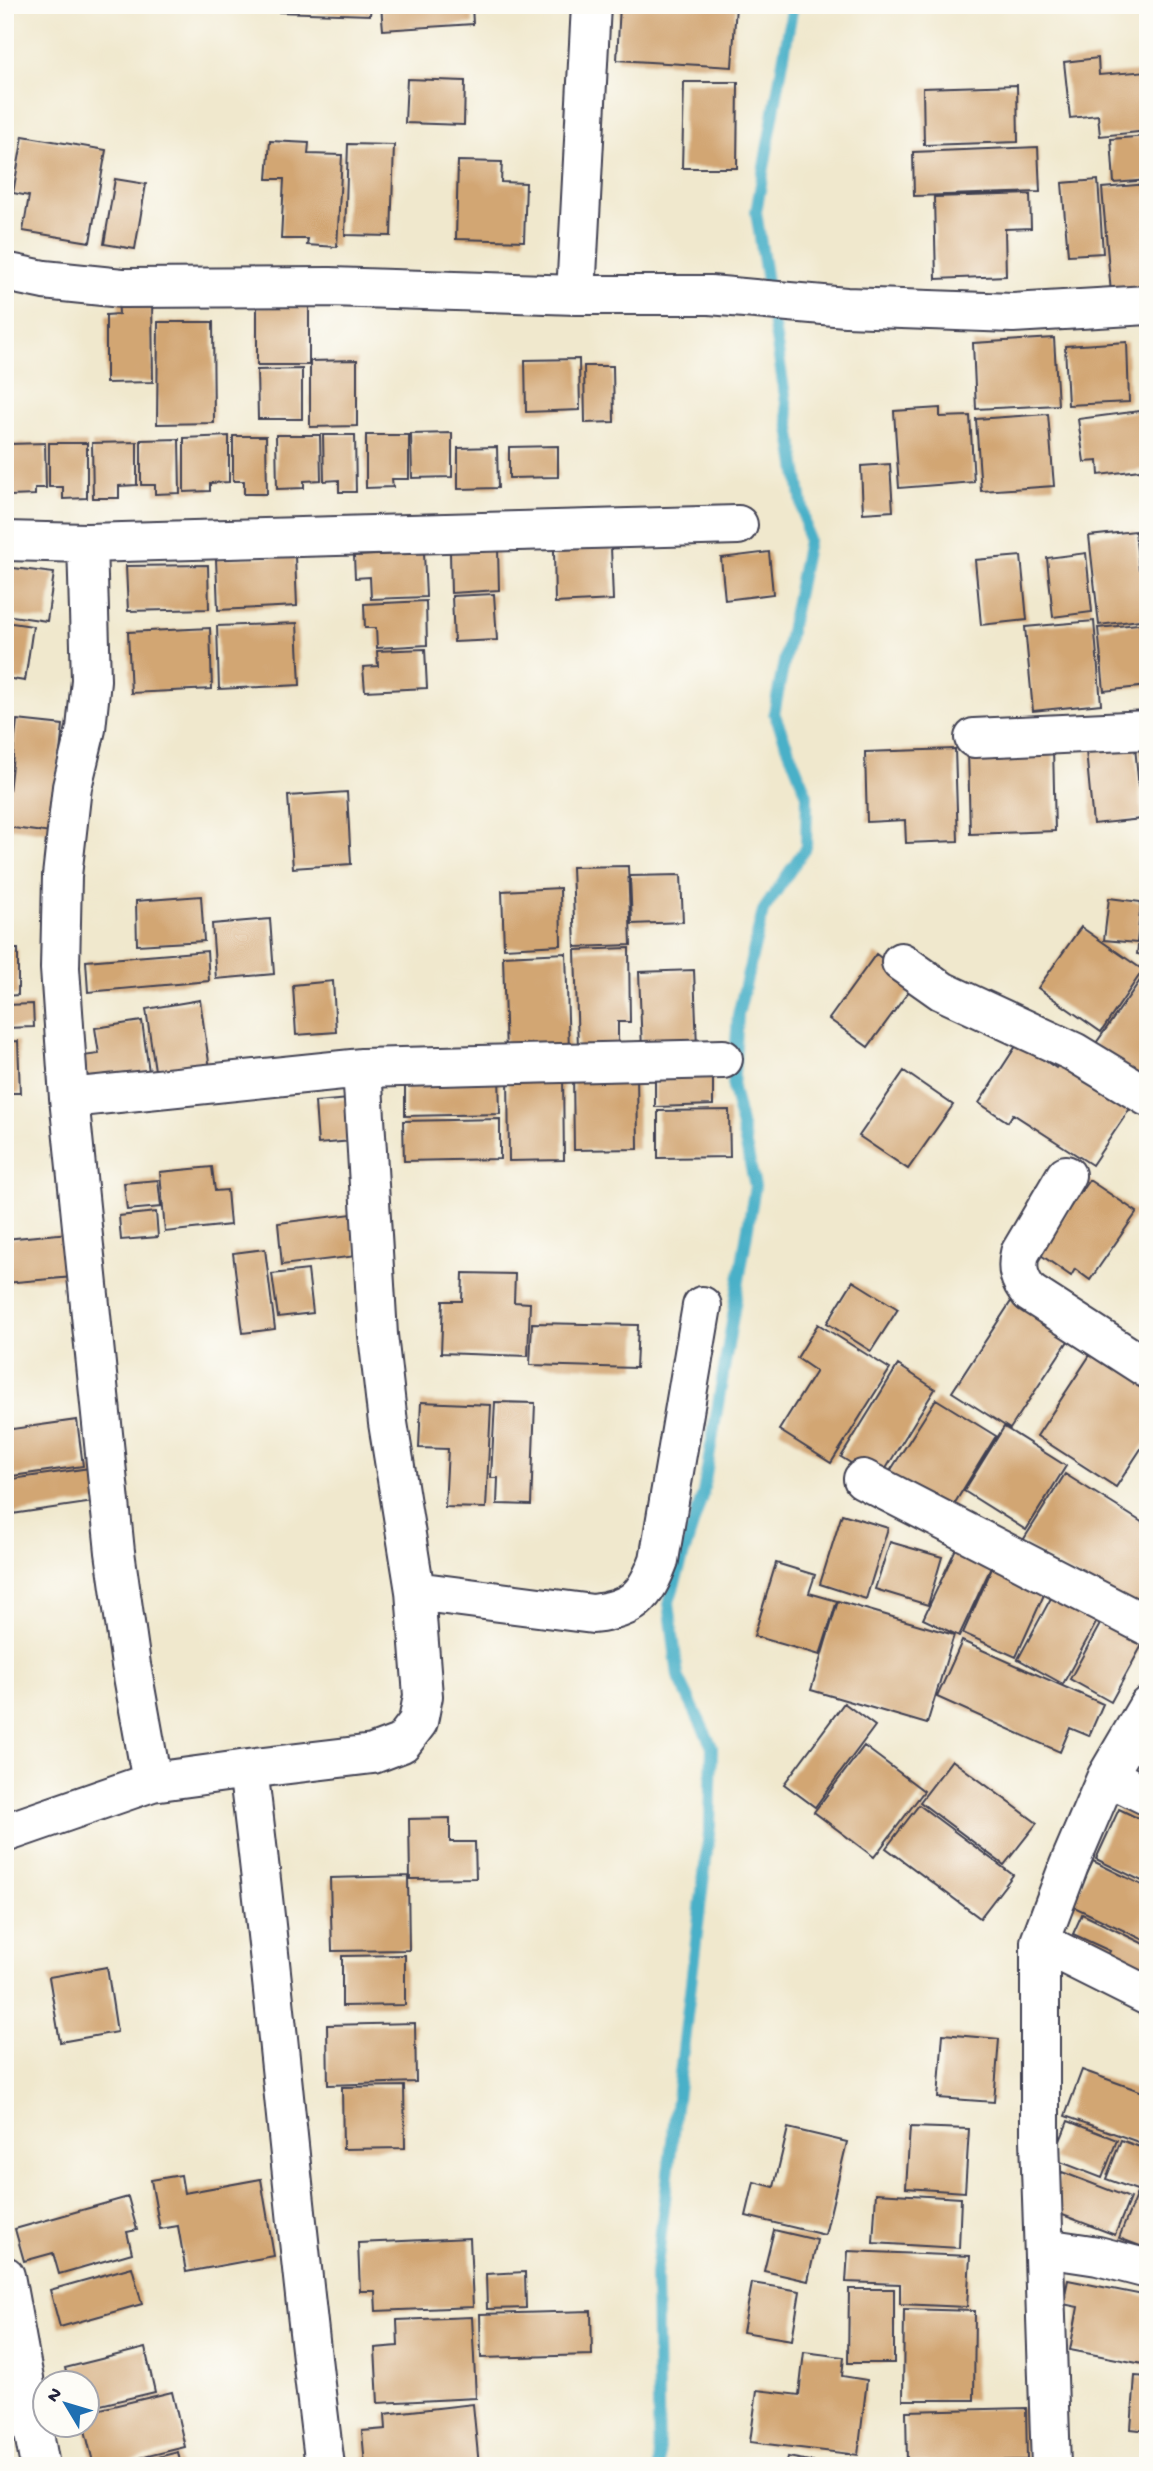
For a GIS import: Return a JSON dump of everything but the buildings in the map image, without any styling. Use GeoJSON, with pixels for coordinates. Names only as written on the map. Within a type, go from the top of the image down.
{"type":"FeatureCollection","features":[{"type":"Feature","properties":{"kind":"street"},"geometry":{"type":"LineString","coordinates":[[576,295],[591,5]]}},
{"type":"Feature","properties":{"kind":"street"},"geometry":{"type":"LineString","coordinates":[[5,272],[44,280],[121,288],[330,287],[576,295],[710,295],[846,307],[1013,313],[1148,305]]}},
{"type":"Feature","properties":{"kind":"street"},"geometry":{"type":"LineString","coordinates":[[5,541],[87,543],[738,525]]}},
{"type":"Feature","properties":{"kind":"street"},"geometry":{"type":"LineString","coordinates":[[87,543],[91,680],[86,729],[72,787],[62,876],[61,968],[69,1098],[115,1552],[131,1665],[152,1782]]}},
{"type":"Feature","properties":{"kind":"street"},"geometry":{"type":"LineString","coordinates":[[974,738],[1148,730]]}},
{"type":"Feature","properties":{"kind":"street"},"geometry":{"type":"LineString","coordinates":[[901,962],[942,991],[1074,1052],[1148,1097]]}},
{"type":"Feature","properties":{"kind":"street"},"geometry":{"type":"LineString","coordinates":[[69,1098],[362,1068],[723,1059]]}},
{"type":"Feature","properties":{"kind":"street"},"geometry":{"type":"LineString","coordinates":[[5,1833],[152,1782],[373,1754],[402,1743],[418,1722],[423,1696],[415,1591],[388,1423],[378,1335],[362,1068]]}},
{"type":"Feature","properties":{"kind":"street"},"geometry":{"type":"LineString","coordinates":[[1066,1175],[1020,1253],[1018,1263],[1021,1282],[1030,1293],[1148,1369]]}},
{"type":"Feature","properties":{"kind":"street"},"geometry":{"type":"LineString","coordinates":[[415,1591],[593,1614],[614,1612],[634,1602],[649,1585],[659,1560],[702,1306]]}},
{"type":"Feature","properties":{"kind":"street"},"geometry":{"type":"LineString","coordinates":[[863,1479],[1148,1626]]}},
{"type":"Feature","properties":{"kind":"street"},"geometry":{"type":"LineString","coordinates":[[1051,2466],[1040,2139],[1040,1942],[1107,1776],[1148,1706]]}},
{"type":"Feature","properties":{"kind":"street"},"geometry":{"type":"LineString","coordinates":[[248,1769],[265,1904],[306,2319],[325,2466]]}},
{"type":"Feature","properties":{"kind":"street"},"geometry":{"type":"LineString","coordinates":[[1107,1776],[1148,1796]]}},
{"type":"Feature","properties":{"kind":"street"},"geometry":{"type":"LineString","coordinates":[[1040,1942],[1148,1996]]}},
{"type":"Feature","properties":{"kind":"street"},"geometry":{"type":"LineString","coordinates":[[1045,2248],[1098,2256],[1148,2269]]}},
{"type":"Feature","properties":{"kind":"street"},"geometry":{"type":"LineString","coordinates":[[5,2276],[40,2466]]}},
{"type":"Feature","properties":{"kind":"waterway"},"geometry":{"type":"LineString","coordinates":[[659,2466],[656,2274],[710,1825],[712,1747],[678,1676],[669,1602],[703,1493],[755,1186],[733,1088],[738,1015],[763,911],[806,847],[807,795],[774,713],[808,541],[756,212],[793,5]]}}]}
